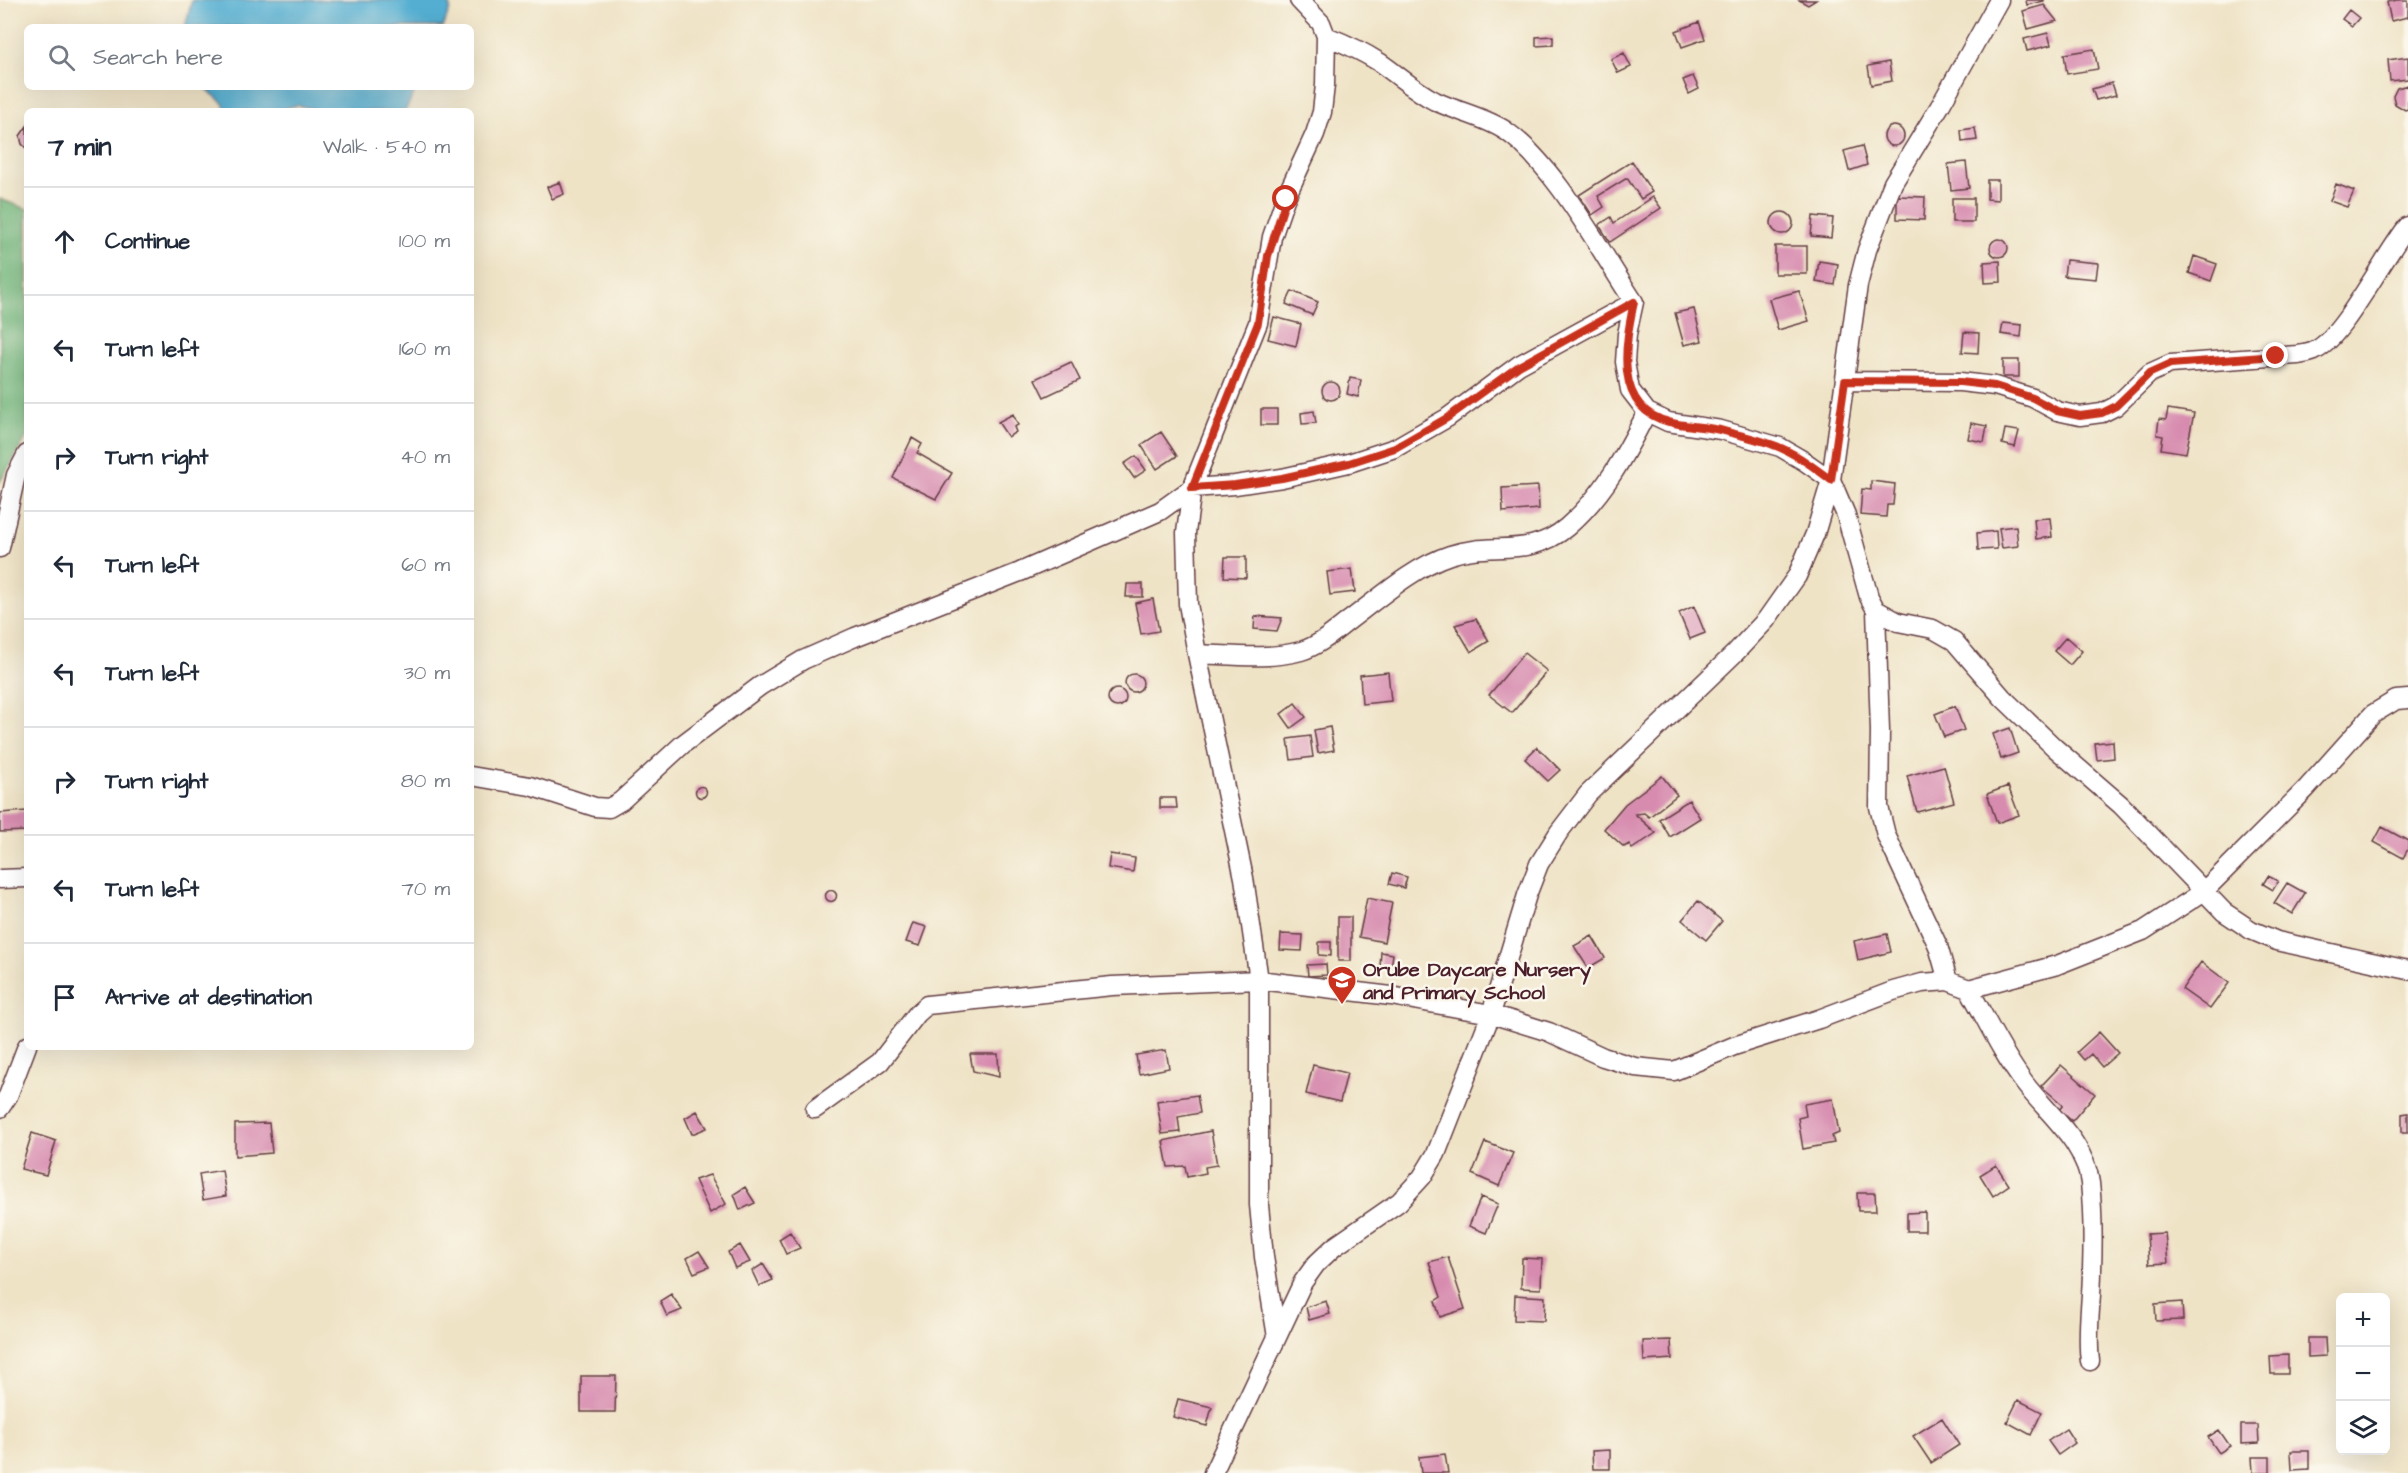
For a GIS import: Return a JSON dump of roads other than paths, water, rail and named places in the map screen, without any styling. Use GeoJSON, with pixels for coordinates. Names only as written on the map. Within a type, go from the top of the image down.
{"type":"FeatureCollection","features":[{"type":"Feature","properties":{"kind":"street"},"geometry":{"type":"LineString","coordinates":[[1277,1337],[1264,1257],[1259,1205],[1259,980],[1244,878],[1188,604],[1186,533],[1192,488],[1258,323],[1272,237],[1315,134],[1325,85],[1326,36],[1321,23],[1299,0]]}},
{"type":"Feature","properties":{"kind":"street"},"geometry":{"type":"LineString","coordinates":[[1213,1473],[1303,1282],[1316,1264],[1334,1247],[1399,1202],[1422,1178],[1436,1154],[1491,1014],[1527,894],[1539,864],[1558,832],[1588,794],[1735,653],[1766,620],[1797,576],[1815,534],[1831,480],[1858,285],[1867,250],[1893,183],[1940,106],[1999,0]]}},
{"type":"Feature","properties":{"kind":"street"},"geometry":{"type":"LineString","coordinates":[[1326,36],[1355,48],[1435,101],[1506,131],[1546,170],[1634,302],[1627,334],[1625,362],[1630,390],[1647,412],[1668,422],[1721,430],[1780,447],[1831,480],[1846,514],[1869,597],[1876,610],[1880,731],[1879,807],[1886,836],[1938,946],[1948,981]]}},
{"type":"Feature","properties":{"kind":"street"},"geometry":{"type":"LineString","coordinates":[[1845,381],[1960,382],[1995,386],[2033,398],[2057,411],[2080,416],[2102,413],[2116,406],[2150,373],[2170,364],[2298,355],[2316,351],[2345,320],[2408,226]]}},
{"type":"Feature","properties":{"kind":"street"},"geometry":{"type":"LineString","coordinates":[[474,777],[530,786],[596,807],[609,808],[621,801],[683,744],[760,686],[803,660],[1020,572],[1160,512],[1192,488],[1282,478],[1349,463],[1395,448],[1447,418],[1519,366],[1634,302]]}},
{"type":"Feature","properties":{"kind":"street"},"geometry":{"type":"LineString","coordinates":[[1197,654],[1272,655],[1302,651],[1327,638],[1423,568],[1450,555],[1479,549],[1518,548],[1546,542],[1567,527],[1598,496],[1618,467],[1647,412]]}},
{"type":"Feature","properties":{"kind":"street"},"geometry":{"type":"LineString","coordinates":[[0,548],[16,475],[24,460]]}},
{"type":"Feature","properties":{"kind":"street"},"geometry":{"type":"LineString","coordinates":[[1160,512],[1186,533]]}},
{"type":"Feature","properties":{"kind":"street"},"geometry":{"type":"LineString","coordinates":[[1876,610],[1898,622],[1933,629],[1954,641],[2003,698],[2055,748],[2121,805],[2224,912],[2251,930],[2277,941],[2408,970]]}},
{"type":"Feature","properties":{"kind":"street"},"geometry":{"type":"LineString","coordinates":[[815,1110],[880,1062],[917,1014],[927,1005],[1112,986],[1259,980],[1391,996],[1491,1014],[1549,1032],[1603,1057],[1635,1067],[1674,1071],[1734,1046],[1819,1019],[1893,991],[1922,983],[1948,981],[1969,989],[2057,965],[2120,942],[2171,915],[2204,892],[2306,789],[2373,714],[2396,700],[2408,699]]}},
{"type":"Feature","properties":{"kind":"street"},"geometry":{"type":"LineString","coordinates":[[0,879],[24,878]]}},
{"type":"Feature","properties":{"kind":"street"},"geometry":{"type":"LineString","coordinates":[[1969,989],[2025,1084],[2068,1135],[2083,1158],[2090,1181],[2092,1271],[2088,1347],[2090,1361]]}},
{"type":"Feature","properties":{"kind":"street"},"geometry":{"type":"LineString","coordinates":[[0,1108],[8,1096],[25,1050]]}},
{"type":"Feature","properties":{"kind":"water"},"geometry":{"type":"Polygon","coordinates":[[[192,0],[449,0],[450,9],[444,24],[186,24],[192,0]]]}},
{"type":"Feature","properties":{"kind":"water"},"geometry":{"type":"Polygon","coordinates":[[[208,90],[416,90],[406,108],[309,108],[297,105],[286,108],[225,108],[223,103],[208,90]]]}},
{"type":"Feature","properties":{"kind":"place","name":"Orube Daycare Nursery and Primary School"},"geometry":{"type":"Point","coordinates":[1342,1006]}}]}
